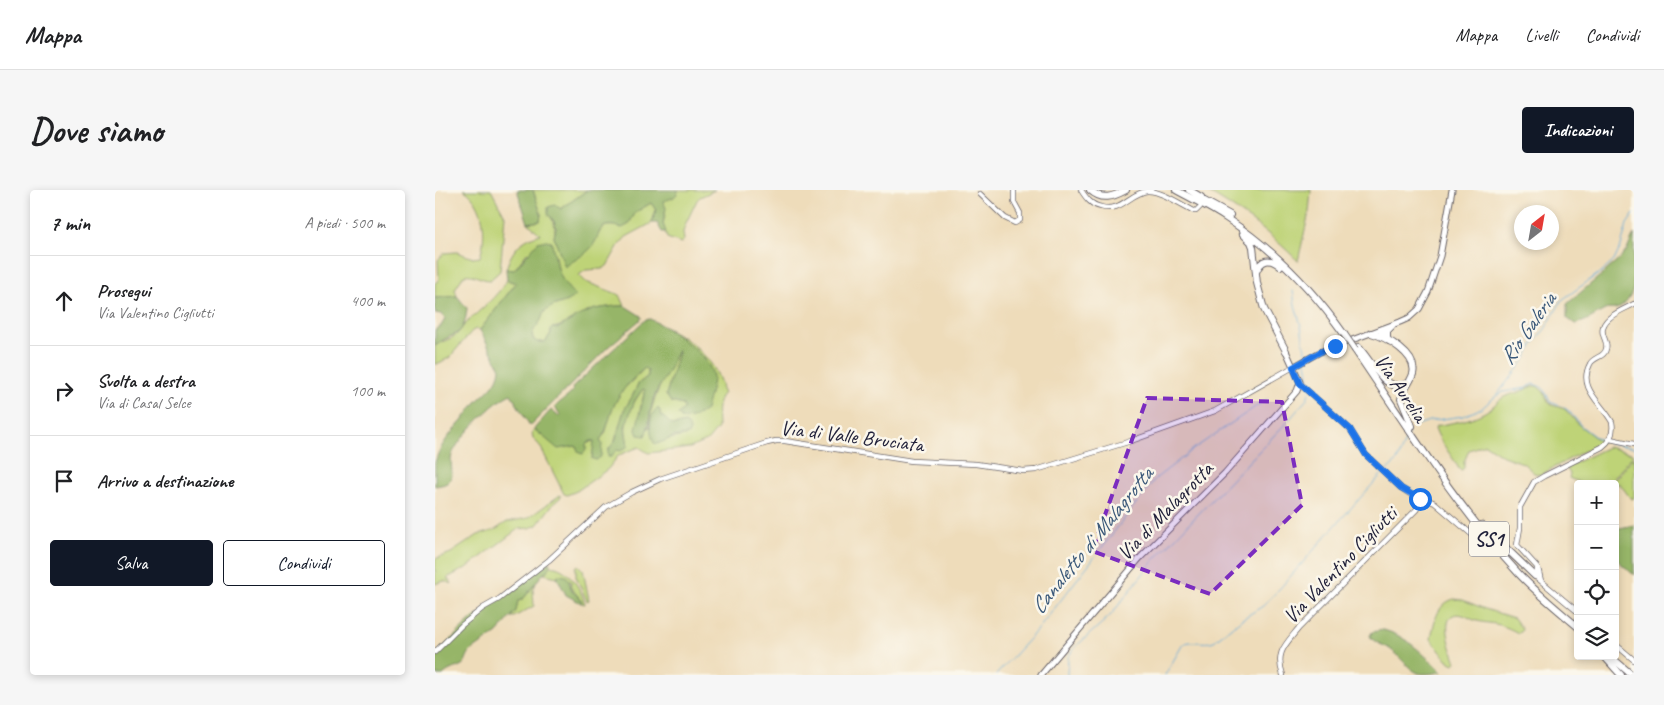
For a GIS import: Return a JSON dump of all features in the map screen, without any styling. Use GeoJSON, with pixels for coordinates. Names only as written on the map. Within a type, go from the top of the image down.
{"type":"FeatureCollection","features":[{"type":"Feature","properties":{"kind":"highway"},"geometry":{"type":"LineString","coordinates":[[1090,190],[1102,197],[1115,196],[1126,190]]}},
{"type":"Feature","properties":{"kind":"highway"},"geometry":{"type":"LineString","coordinates":[[1115,196],[1121,190]]}},
{"type":"Feature","properties":{"kind":"highway"},"geometry":{"type":"LineString","coordinates":[[1171,190],[1217,216],[1223,216]]}},
{"type":"Feature","properties":{"kind":"highway","name":"Via Aurelia"},"geometry":{"type":"LineString","coordinates":[[1175,190],[1231,221],[1268,250],[1307,288],[1345,333]]}},
{"type":"Feature","properties":{"kind":"highway","name":"Via Aurelia"},"geometry":{"type":"LineString","coordinates":[[1184,190],[1217,207],[1251,230],[1289,264],[1323,301],[1463,506],[1493,544],[1528,583],[1574,621]]}},
{"type":"Feature","properties":{"kind":"highway"},"geometry":{"type":"LineString","coordinates":[[1189,190],[1217,207]]}},
{"type":"Feature","properties":{"kind":"highway"},"geometry":{"type":"LineString","coordinates":[[1231,221],[1234,227],[1251,242],[1254,252],[1255,273],[1264,309],[1286,352]]}},
{"type":"Feature","properties":{"kind":"highway"},"geometry":{"type":"LineString","coordinates":[[1255,273],[1261,262],[1272,260],[1307,288]]}},
{"type":"Feature","properties":{"kind":"highway"},"geometry":{"type":"LineString","coordinates":[[1387,339],[1387,331],[1391,326]]}},
{"type":"Feature","properties":{"kind":"highway"},"geometry":{"type":"LineString","coordinates":[[1381,330],[1387,339]]}},
{"type":"Feature","properties":{"kind":"highway"},"geometry":{"type":"LineString","coordinates":[[1371,333],[1387,339],[1411,360],[1414,370],[1401,400],[1408,424]]}},
{"type":"Feature","properties":{"kind":"highway"},"geometry":{"type":"LineString","coordinates":[[1357,349],[1366,356],[1386,382],[1397,385],[1405,384],[1411,379]]}},
{"type":"Feature","properties":{"kind":"highway","name":"Via Aurelia"},"geometry":{"type":"LineString","coordinates":[[1421,443],[1482,525],[1521,570],[1574,621]]}},
{"type":"Feature","properties":{"kind":"highway"},"geometry":{"type":"LineString","coordinates":[[1482,525],[1535,576]]}},
{"type":"Feature","properties":{"kind":"highway"},"geometry":{"type":"LineString","coordinates":[[1619,659],[1634,672]]}},
{"type":"Feature","properties":{"kind":"highway"},"geometry":{"type":"LineString","coordinates":[[1607,660],[1621,675]]}},
{"type":"Feature","properties":{"kind":"highway"},"geometry":{"type":"LineString","coordinates":[[1614,660],[1631,675]]}},
{"type":"Feature","properties":{"kind":"main road"},"geometry":{"type":"LineString","coordinates":[[1293,367],[1320,352],[1381,330],[1413,315],[1426,297],[1440,256],[1452,190]]}},
{"type":"Feature","properties":{"kind":"main road"},"geometry":{"type":"LineString","coordinates":[[1286,352],[1300,384]]}},
{"type":"Feature","properties":{"kind":"main road","name":"Via di Malagrotta"},"geometry":{"type":"LineString","coordinates":[[1041,675],[1134,564],[1225,473],[1297,390],[1300,384]]}},
{"type":"Feature","properties":{"kind":"street"},"geometry":{"type":"LineString","coordinates":[[980,194],[1006,219],[1015,222],[1020,220],[1020,216],[1014,202],[1014,190]]}},
{"type":"Feature","properties":{"kind":"street"},"geometry":{"type":"LineString","coordinates":[[1081,190],[1092,203],[1105,208],[1114,208],[1148,191],[1171,199],[1193,211],[1200,206]]}},
{"type":"Feature","properties":{"kind":"street"},"geometry":{"type":"LineString","coordinates":[[1608,442],[1613,429],[1612,422],[1587,387],[1586,374],[1591,362],[1606,350],[1607,345],[1602,333],[1606,322],[1612,316],[1634,304]]}},
{"type":"Feature","properties":{"kind":"street","name":"Via di Valle Bruciata"},"geometry":{"type":"LineString","coordinates":[[435,652],[462,625],[483,608],[499,599],[549,560],[606,506],[647,485],[684,470],[777,441],[810,444],[912,461],[975,464],[1023,471],[1035,470],[1131,441],[1215,411],[1293,367]]}},
{"type":"Feature","properties":{"kind":"street","name":"Via Valentino Cigliutti"},"geometry":{"type":"LineString","coordinates":[[1283,675],[1280,658],[1285,644],[1416,510],[1423,500],[1409,494],[1375,464],[1361,448],[1350,429],[1300,384]]}},
{"type":"Feature","properties":{"kind":"street"},"geometry":{"type":"LineString","coordinates":[[1541,581],[1540,570],[1517,545],[1520,508],[1533,484],[1539,478],[1608,442],[1634,444]]}},
{"type":"Feature","properties":{"kind":"street"},"geometry":{"type":"LineString","coordinates":[[1423,500],[1435,503],[1489,550]]}},
{"type":"Feature","properties":{"kind":"street"},"geometry":{"type":"LineString","coordinates":[[1537,566],[1535,576],[1574,609]]}},
{"type":"Feature","properties":{"kind":"street"},"geometry":{"type":"LineString","coordinates":[[1619,647],[1634,660]]}},
{"type":"Feature","properties":{"kind":"highlighted area"},"geometry":{"type":"Polygon","coordinates":[[[1147,398],[1282,402],[1302,505],[1210,594],[1092,551],[1147,398]]]}},
{"type":"Feature","properties":{"kind":"green space"},"geometry":{"type":"Polygon","coordinates":[[[464,190],[491,190],[505,216],[500,271],[490,280],[464,275],[455,289],[457,296],[435,298],[435,283],[439,280],[438,260],[444,253],[457,252],[473,258],[480,257],[484,230],[483,220],[476,203],[464,190]]]}},
{"type":"Feature","properties":{"kind":"green space"},"geometry":{"type":"Polygon","coordinates":[[[517,190],[533,190],[541,214],[540,221],[528,223],[517,190]]]}},
{"type":"Feature","properties":{"kind":"green space"},"geometry":{"type":"Polygon","coordinates":[[[533,190],[587,190],[561,209],[548,214],[554,225],[554,238],[572,260],[590,248],[605,226],[628,225],[636,212],[651,203],[656,210],[652,223],[626,237],[607,266],[602,269],[586,270],[579,275],[586,282],[620,295],[625,306],[608,307],[592,311],[552,328],[545,342],[537,342],[533,339],[534,329],[547,309],[567,301],[568,289],[559,276],[556,256],[527,253],[514,270],[506,269],[511,256],[518,246],[522,242],[540,234],[528,223],[540,221],[541,214],[533,190]]]}},
{"type":"Feature","properties":{"kind":"green space"},"geometry":{"type":"Polygon","coordinates":[[[587,190],[678,190],[671,199],[663,201],[666,208],[663,224],[666,232],[662,232],[657,223],[652,223],[656,210],[651,203],[636,212],[628,225],[622,228],[608,226],[601,229],[591,248],[565,267],[554,237],[556,228],[554,221],[548,214],[548,207],[555,205],[561,209],[587,190]]]}},
{"type":"Feature","properties":{"kind":"green space"},"geometry":{"type":"Polygon","coordinates":[[[678,190],[715,190],[697,200],[686,223],[683,232],[684,240],[681,243],[667,238],[663,224],[665,214],[663,201],[678,192],[678,190]]]}},
{"type":"Feature","properties":{"kind":"green space"},"geometry":{"type":"Polygon","coordinates":[[[1204,190],[1311,190],[1309,212],[1298,261],[1253,222],[1204,190]]]}},
{"type":"Feature","properties":{"kind":"green space"},"geometry":{"type":"Polygon","coordinates":[[[1634,234],[1634,286],[1632,293],[1619,308],[1605,310],[1575,324],[1567,318],[1567,304],[1620,259],[1627,250],[1634,234]]]}},
{"type":"Feature","properties":{"kind":"green space"},"geometry":{"type":"Polygon","coordinates":[[[551,241],[561,277],[576,296],[544,312],[532,333],[533,339],[537,342],[545,342],[552,328],[558,328],[580,315],[595,309],[625,306],[641,316],[641,319],[608,347],[530,426],[511,394],[487,411],[461,439],[452,455],[452,475],[449,481],[435,486],[435,463],[442,445],[476,402],[491,387],[499,374],[500,368],[480,330],[516,283],[507,280],[506,269],[514,270],[538,242],[551,241]]]}},
{"type":"Feature","properties":{"kind":"green space"},"geometry":{"type":"Polygon","coordinates":[[[507,280],[516,283],[480,330],[472,331],[449,358],[435,365],[435,346],[457,334],[494,297],[507,280]]]}},
{"type":"Feature","properties":{"kind":"green space"},"geometry":{"type":"Polygon","coordinates":[[[457,296],[467,308],[466,318],[461,330],[435,346],[435,330],[441,326],[445,319],[441,314],[435,313],[435,298],[457,296]]]}},
{"type":"Feature","properties":{"kind":"green space"},"geometry":{"type":"Polygon","coordinates":[[[650,319],[689,344],[711,370],[712,387],[706,410],[692,418],[682,419],[678,414],[684,409],[683,405],[671,402],[666,395],[678,350],[668,373],[654,397],[645,436],[638,435],[636,430],[645,390],[643,389],[635,400],[625,427],[628,446],[621,451],[617,450],[611,457],[608,457],[608,450],[615,441],[624,410],[638,384],[648,376],[648,371],[645,368],[630,382],[618,398],[606,430],[600,440],[602,444],[601,456],[597,460],[592,459],[594,441],[586,444],[586,450],[583,454],[579,453],[576,446],[558,449],[534,429],[551,410],[558,416],[561,416],[555,407],[573,391],[572,388],[645,320],[650,319]]]}},
{"type":"Feature","properties":{"kind":"green space"},"geometry":{"type":"Polygon","coordinates":[[[667,328],[694,345],[709,361],[720,380],[724,393],[718,405],[718,428],[707,441],[690,448],[648,453],[639,447],[619,455],[608,469],[577,491],[567,495],[564,494],[540,446],[533,438],[532,433],[534,429],[550,440],[563,445],[585,445],[595,441],[592,459],[599,440],[605,434],[612,409],[621,392],[645,368],[648,370],[648,376],[638,384],[624,410],[615,441],[608,450],[613,454],[627,440],[627,419],[643,389],[645,390],[639,414],[649,428],[655,397],[678,350],[666,395],[671,402],[683,405],[685,409],[682,419],[713,377],[705,359],[667,328]],[[658,408],[669,439],[688,435],[685,423],[672,424],[661,416],[658,408]]]}},
{"type":"Feature","properties":{"kind":"green space"},"geometry":{"type":"Polygon","coordinates":[[[1537,386],[1544,392],[1548,402],[1565,409],[1579,425],[1601,442],[1540,475],[1534,473],[1523,463],[1503,456],[1485,444],[1469,450],[1464,462],[1464,468],[1462,470],[1459,469],[1440,439],[1435,428],[1436,426],[1479,415],[1504,397],[1537,386]]]}},
{"type":"Feature","properties":{"kind":"green space"},"geometry":{"type":"Polygon","coordinates":[[[658,408],[661,416],[671,424],[685,423],[688,425],[690,430],[688,435],[674,437],[657,444],[654,443],[650,424],[652,415],[658,408]]]}},
{"type":"Feature","properties":{"kind":"green space"},"geometry":{"type":"Polygon","coordinates":[[[1608,447],[1634,454],[1612,480],[1574,480],[1569,478],[1570,474],[1566,467],[1608,447]]]}},
{"type":"Feature","properties":{"kind":"green space"},"geometry":{"type":"Polygon","coordinates":[[[1634,456],[1634,498],[1631,499],[1619,484],[1619,480],[1614,480],[1634,456]]]}},
{"type":"Feature","properties":{"kind":"green space"},"geometry":{"type":"Polygon","coordinates":[[[560,495],[561,497],[553,504],[537,525],[518,529],[468,567],[447,578],[452,584],[444,581],[435,584],[435,559],[451,553],[478,535],[495,530],[507,522],[528,518],[560,495]]]}},
{"type":"Feature","properties":{"kind":"green space"},"geometry":{"type":"Polygon","coordinates":[[[1634,525],[1634,575],[1619,562],[1619,528],[1634,525]]]}},
{"type":"Feature","properties":{"kind":"green space"},"geometry":{"type":"Polygon","coordinates":[[[549,562],[551,564],[547,571],[524,598],[518,601],[516,611],[497,633],[471,651],[462,665],[443,675],[435,675],[435,655],[472,619],[549,562]]]}},
{"type":"Feature","properties":{"kind":"green space"},"geometry":{"type":"Polygon","coordinates":[[[578,565],[583,570],[589,600],[587,601],[576,577],[576,567],[578,565]]]}},
{"type":"Feature","properties":{"kind":"green space"},"geometry":{"type":"Polygon","coordinates":[[[550,566],[563,570],[573,579],[585,604],[581,603],[573,591],[571,581],[558,575],[557,577],[544,574],[550,566]]]}},
{"type":"Feature","properties":{"kind":"green space"},"geometry":{"type":"Polygon","coordinates":[[[558,575],[566,576],[572,590],[581,600],[581,603],[566,595],[557,577],[558,575]]]}},
{"type":"Feature","properties":{"kind":"green space"},"geometry":{"type":"Polygon","coordinates":[[[536,583],[533,591],[534,606],[511,617],[516,611],[518,601],[524,598],[536,583]]]}},
{"type":"Feature","properties":{"kind":"green space"},"geometry":{"type":"Polygon","coordinates":[[[1454,599],[1463,600],[1514,618],[1522,629],[1521,632],[1518,633],[1500,625],[1475,620],[1463,615],[1455,615],[1450,618],[1448,624],[1449,640],[1456,662],[1454,664],[1450,662],[1431,639],[1437,615],[1443,605],[1454,599]]]}},
{"type":"Feature","properties":{"kind":"green space"},"geometry":{"type":"Polygon","coordinates":[[[1383,630],[1400,636],[1442,672],[1424,674],[1414,671],[1394,652],[1374,641],[1370,636],[1372,632],[1383,630]]]}},
{"type":"Feature","properties":{"kind":"waterway","name":"Rio Galeria"},"geometry":{"type":"LineString","coordinates":[[1417,425],[1429,421],[1463,416],[1482,408],[1496,396],[1526,358],[1562,300],[1614,261],[1621,246],[1627,224],[1634,214]]}},
{"type":"Feature","properties":{"kind":"waterway"},"geometry":{"type":"LineString","coordinates":[[1293,291],[1306,357]]}},
{"type":"Feature","properties":{"kind":"waterway"},"geometry":{"type":"LineString","coordinates":[[1306,361],[1310,389]]}},
{"type":"Feature","properties":{"kind":"waterway"},"geometry":{"type":"LineString","coordinates":[[1497,396],[1503,392],[1526,388],[1533,384],[1538,385],[1545,390],[1550,402],[1569,411],[1581,426],[1605,442]]}},
{"type":"Feature","properties":{"kind":"waterway"},"geometry":{"type":"LineString","coordinates":[[1067,675],[1068,658],[1073,649],[1110,616],[1154,560],[1288,421],[1307,399],[1309,393]]}},
{"type":"Feature","properties":{"kind":"waterway","name":"Canaletto di Malagrotta"},"geometry":{"type":"LineString","coordinates":[[996,675],[1040,627],[1155,479],[1195,448],[1267,399]]}},
{"type":"Feature","properties":{"kind":"waterway","name":"Rio Galeria"},"geometry":{"type":"LineString","coordinates":[[1386,471],[1397,461],[1408,434]]}},
{"type":"Feature","properties":{"kind":"waterway"},"geometry":{"type":"LineString","coordinates":[[1608,443],[1634,448]]}},
{"type":"Feature","properties":{"kind":"waterway","name":"Rio Galeria"},"geometry":{"type":"LineString","coordinates":[[1165,675],[1183,644],[1214,641],[1242,619],[1263,606],[1382,474]]}},
{"type":"Feature","properties":{"kind":"route"},"geometry":{"type":"LineString","coordinates":[[1335,346],[1293,367],[1300,384],[1339,417],[1350,429],[1366,455],[1375,464],[1401,488],[1420,499]]}}]}
